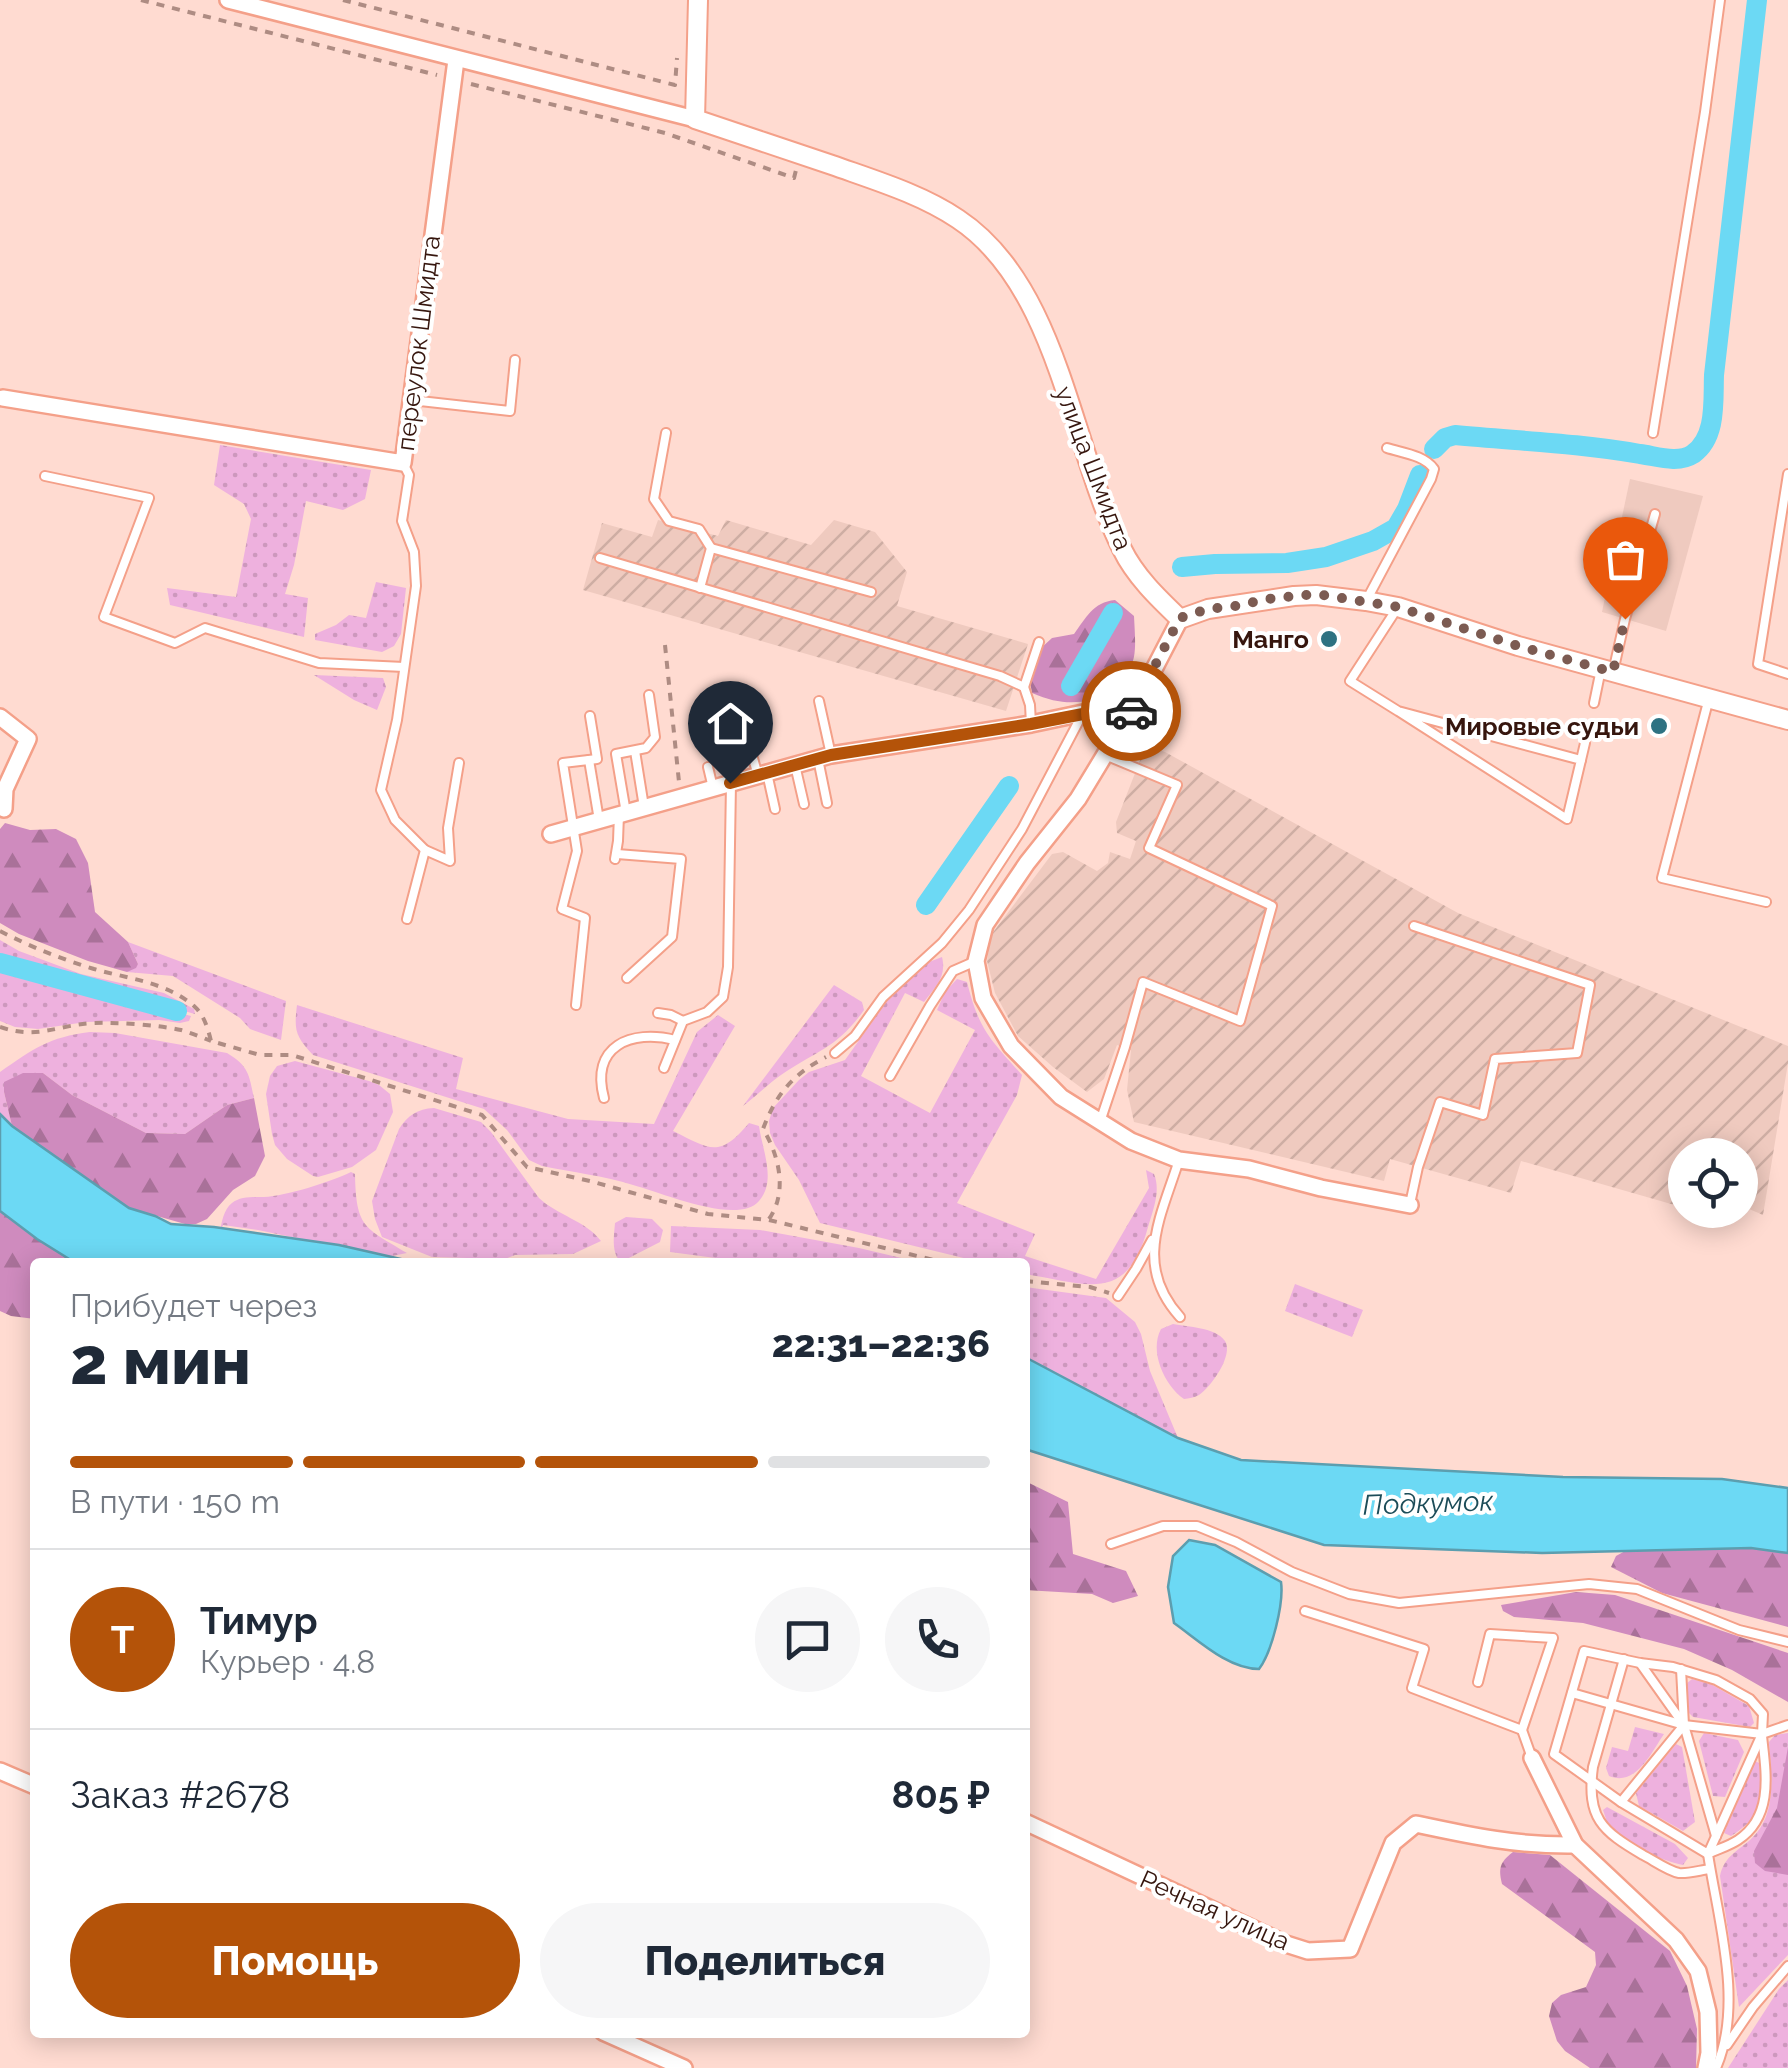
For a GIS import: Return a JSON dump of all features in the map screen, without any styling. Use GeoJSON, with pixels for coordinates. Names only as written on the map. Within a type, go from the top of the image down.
{"type":"FeatureCollection","features":[{"type":"Feature","properties":{"kind":"street","name":"улица Шмидта"},"geometry":{"type":"LineString","coordinates":[[228,0],[695,119],[916,197],[959,220],[990,246],[1016,278],[1044,334],[1122,549],[1153,593],[1180,618]]}},
{"type":"Feature","properties":{"kind":"street"},"geometry":{"type":"LineString","coordinates":[[695,119],[698,0]]}},
{"type":"Feature","properties":{"kind":"street","name":"переулок Шмидта"},"geometry":{"type":"LineString","coordinates":[[3,398],[404,463],[456,60]]}},
{"type":"Feature","properties":{"kind":"street"},"geometry":{"type":"LineString","coordinates":[[1410,1205],[1249,1169],[1178,1160],[1131,1142],[1062,1097],[1012,1046],[983,998],[976,961],[985,924],[1078,799],[1129,715],[1180,618],[1208,609],[1294,596],[1316,594],[1366,601],[1788,720]]}},
{"type":"Feature","properties":{"kind":"street"},"geometry":{"type":"LineString","coordinates":[[551,834],[824,757],[1083,714],[1129,715]]}},
{"type":"Feature","properties":{"kind":"street"},"geometry":{"type":"LineString","coordinates":[[0,717],[28,739],[5,789],[4,809]]}},
{"type":"Feature","properties":{"kind":"street"},"geometry":{"type":"LineString","coordinates":[[1532,1758],[1576,1845],[1676,1940],[1698,1971],[1708,2012],[1706,2068]]}},
{"type":"Feature","properties":{"kind":"street"},"geometry":{"type":"LineString","coordinates":[[0,1772],[30,1784]]}},
{"type":"Feature","properties":{"kind":"street","name":"Речная улица"},"geometry":{"type":"LineString","coordinates":[[1030,1824],[1308,1951],[1350,1949],[1393,1843],[1416,1824],[1518,1844],[1576,1845]]}},
{"type":"Feature","properties":{"kind":"street"},"geometry":{"type":"LineString","coordinates":[[617,2038],[684,2068]]}},
{"type":"Feature","properties":{"kind":"lane"},"geometry":{"type":"LineString","coordinates":[[1653,433],[1720,0]]}},
{"type":"Feature","properties":{"kind":"lane"},"geometry":{"type":"LineString","coordinates":[[412,400],[510,411],[515,360]]}},
{"type":"Feature","properties":{"kind":"lane"},"geometry":{"type":"LineString","coordinates":[[666,432],[654,499],[669,521],[699,530],[712,548],[871,592]]}},
{"type":"Feature","properties":{"kind":"lane"},"geometry":{"type":"LineString","coordinates":[[1366,601],[1434,468],[1422,458],[1387,448]]}},
{"type":"Feature","properties":{"kind":"lane"},"geometry":{"type":"LineString","coordinates":[[404,463],[408,475],[402,521],[414,552],[416,586],[397,720],[382,790],[395,820],[425,850],[450,861],[448,828],[459,763]]}},
{"type":"Feature","properties":{"kind":"lane"},"geometry":{"type":"LineString","coordinates":[[1788,474],[1758,664],[1788,674]]}},
{"type":"Feature","properties":{"kind":"lane"},"geometry":{"type":"LineString","coordinates":[[45,476],[149,498],[104,617],[175,643],[205,628],[320,663],[404,668]]}},
{"type":"Feature","properties":{"kind":"lane"},"geometry":{"type":"LineString","coordinates":[[1594,703],[1625,619],[1655,514]]}},
{"type":"Feature","properties":{"kind":"lane"},"geometry":{"type":"LineString","coordinates":[[700,588],[712,548]]}},
{"type":"Feature","properties":{"kind":"lane"},"geometry":{"type":"LineString","coordinates":[[600,558],[1000,676],[1024,687]]}},
{"type":"Feature","properties":{"kind":"lane"},"geometry":{"type":"LineString","coordinates":[[1398,607],[1350,681],[1566,819],[1585,743]]}},
{"type":"Feature","properties":{"kind":"lane"},"geometry":{"type":"LineString","coordinates":[[1031,724],[1024,687],[1039,642]]}},
{"type":"Feature","properties":{"kind":"lane"},"geometry":{"type":"LineString","coordinates":[[628,978],[672,938],[681,859],[616,856],[622,814],[616,754],[646,748],[655,737],[648,695]]}},
{"type":"Feature","properties":{"kind":"lane"},"geometry":{"type":"LineString","coordinates":[[1709,698],[1662,878],[1766,902]]}},
{"type":"Feature","properties":{"kind":"lane"},"geometry":{"type":"LineString","coordinates":[[819,702],[827,803]]}},
{"type":"Feature","properties":{"kind":"lane"},"geometry":{"type":"LineString","coordinates":[[1398,711],[1581,760]]}},
{"type":"Feature","properties":{"kind":"lane"},"geometry":{"type":"LineString","coordinates":[[835,1053],[855,1036],[883,997],[942,942],[969,910],[1022,829],[1083,714]]}},
{"type":"Feature","properties":{"kind":"lane"},"geometry":{"type":"LineString","coordinates":[[576,1005],[585,918],[562,910],[577,851],[561,759],[596,759],[590,716]]}},
{"type":"Feature","properties":{"kind":"lane"},"geometry":{"type":"LineString","coordinates":[[744,726],[775,809]]}},
{"type":"Feature","properties":{"kind":"lane"},"geometry":{"type":"LineString","coordinates":[[635,750],[644,808]]}},
{"type":"Feature","properties":{"kind":"lane"},"geometry":{"type":"LineString","coordinates":[[1100,1122],[1143,982],[1240,1021],[1272,906],[1149,848],[1176,785],[1105,754]]}},
{"type":"Feature","properties":{"kind":"lane"},"geometry":{"type":"LineString","coordinates":[[589,760],[599,820]]}},
{"type":"Feature","properties":{"kind":"lane"},"geometry":{"type":"LineString","coordinates":[[795,766],[804,804]]}},
{"type":"Feature","properties":{"kind":"lane"},"geometry":{"type":"LineString","coordinates":[[708,767],[713,788]]}},
{"type":"Feature","properties":{"kind":"lane"},"geometry":{"type":"LineString","coordinates":[[664,1068],[683,1021],[707,1012],[722,997],[728,967],[730,783]]}},
{"type":"Feature","properties":{"kind":"lane"},"geometry":{"type":"LineString","coordinates":[[407,919],[425,850]]}},
{"type":"Feature","properties":{"kind":"lane"},"geometry":{"type":"LineString","coordinates":[[1410,1205],[1440,1102],[1483,1115],[1495,1059],[1577,1052],[1590,985],[1414,926]]}},
{"type":"Feature","properties":{"kind":"lane"},"geometry":{"type":"LineString","coordinates":[[890,1076],[953,971],[976,961]]}},
{"type":"Feature","properties":{"kind":"lane"},"geometry":{"type":"LineString","coordinates":[[658,1014],[683,1021]]}},
{"type":"Feature","properties":{"kind":"lane"},"geometry":{"type":"LineString","coordinates":[[604,1098],[599,1081],[601,1067],[614,1048],[642,1037],[675,1040]]}},
{"type":"Feature","properties":{"kind":"lane"},"geometry":{"type":"LineString","coordinates":[[1178,1160],[1155,1234],[1152,1259],[1168,1303],[1180,1317]]}},
{"type":"Feature","properties":{"kind":"lane"},"geometry":{"type":"LineString","coordinates":[[1118,1296],[1155,1234]]}},
{"type":"Feature","properties":{"kind":"lane"},"geometry":{"type":"LineString","coordinates":[[1111,1544],[1163,1526],[1196,1526],[1292,1572],[1349,1594],[1400,1603],[1589,1584],[1637,1589],[1738,1630],[1788,1642]]}},
{"type":"Feature","properties":{"kind":"lane"},"geometry":{"type":"LineString","coordinates":[[1305,1611],[1424,1649],[1412,1688],[1522,1730]]}},
{"type":"Feature","properties":{"kind":"lane"},"geometry":{"type":"LineString","coordinates":[[1478,1682],[1490,1634],[1553,1638],[1522,1730],[1532,1758]]}},
{"type":"Feature","properties":{"kind":"lane"},"geometry":{"type":"LineString","coordinates":[[1584,1650],[1716,1680],[1750,1698],[1763,1714],[1763,1808],[1754,1826],[1737,1841],[1708,1854],[1621,1802],[1554,1754],[1584,1650]]}},
{"type":"Feature","properties":{"kind":"lane"},"geometry":{"type":"LineString","coordinates":[[1624,1659],[1591,1782],[1592,1803],[1600,1824],[1619,1841],[1678,1873],[1710,1869]]}},
{"type":"Feature","properties":{"kind":"lane"},"geometry":{"type":"LineString","coordinates":[[1640,1664],[1684,1725]]}},
{"type":"Feature","properties":{"kind":"lane"},"geometry":{"type":"LineString","coordinates":[[1681,1669],[1684,1725],[1716,1836]]}},
{"type":"Feature","properties":{"kind":"lane"},"geometry":{"type":"LineString","coordinates":[[1572,1693],[1684,1725],[1762,1734],[1788,1725]]}},
{"type":"Feature","properties":{"kind":"lane"},"geometry":{"type":"LineString","coordinates":[[1621,1802],[1684,1725]]}},
{"type":"Feature","properties":{"kind":"lane"},"geometry":{"type":"LineString","coordinates":[[1725,2048],[1728,1961],[1708,1854],[1762,1734]]}},
{"type":"Feature","properties":{"kind":"lane"},"geometry":{"type":"LineString","coordinates":[[1716,2068],[1752,2007],[1788,1966]]}},
{"type":"Feature","properties":{"kind":"path"},"geometry":{"type":"LineString","coordinates":[[141,0],[665,133],[794,178],[799,154]]}},
{"type":"Feature","properties":{"kind":"path"},"geometry":{"type":"LineString","coordinates":[[343,0],[675,85],[677,51]]}},
{"type":"Feature","properties":{"kind":"path"},"geometry":{"type":"LineString","coordinates":[[664,645],[681,797]]}},
{"type":"Feature","properties":{"kind":"path"},"geometry":{"type":"LineString","coordinates":[[0,931],[38,950],[166,987],[197,1008],[211,1041]]}},
{"type":"Feature","properties":{"kind":"path"},"geometry":{"type":"LineString","coordinates":[[0,1027],[35,1034],[96,1023],[181,1030],[260,1055],[292,1055],[482,1116],[527,1167],[708,1214],[768,1220],[925,1258]]}},
{"type":"Feature","properties":{"kind":"path"},"geometry":{"type":"LineString","coordinates":[[768,1220],[778,1206],[780,1188],[773,1146],[763,1129],[771,1107],[802,1070],[835,1053]]}},
{"type":"Feature","properties":{"kind":"path"},"geometry":{"type":"LineString","coordinates":[[1030,1281],[1090,1286],[1118,1296]]}},
{"type":"Feature","properties":{"kind":"shaded area"},"geometry":{"type":"Polygon","coordinates":[[[220,445],[371,470],[365,499],[343,510],[306,501],[285,594],[308,598],[304,637],[170,605],[167,588],[236,597],[251,519],[244,504],[214,485],[220,445]]]}},
{"type":"Feature","properties":{"kind":"shaded area"},"geometry":{"type":"Polygon","coordinates":[[[1630,479],[1703,496],[1666,631],[1602,612],[1630,479]]]}},
{"type":"Feature","properties":{"kind":"shaded area"},"geometry":{"type":"Polygon","coordinates":[[[658,520],[718,536],[726,520],[811,545],[834,520],[875,532],[907,572],[897,606],[1028,644],[1006,711],[583,590],[602,523],[652,537],[658,520]]]}},
{"type":"Feature","properties":{"kind":"shaded area"},"geometry":{"type":"Polygon","coordinates":[[[376,582],[406,588],[401,634],[394,646],[382,652],[315,640],[315,634],[349,615],[366,618],[376,582]]]}},
{"type":"Feature","properties":{"kind":"shaded area"},"geometry":{"type":"Polygon","coordinates":[[[314,675],[383,678],[386,687],[377,710],[314,675]]]}},
{"type":"Feature","properties":{"kind":"shaded area"},"geometry":{"type":"Polygon","coordinates":[[[1146,745],[1458,913],[1788,1046],[1763,1215],[1758,1213],[1758,1138],[1668,1138],[1668,1203],[1521,1161],[1511,1193],[1390,1159],[1384,1181],[1134,1122],[1127,1090],[1131,1050],[1117,1045],[1104,1079],[1087,1092],[1018,1036],[995,993],[987,961],[991,935],[1052,854],[1063,852],[1097,871],[1108,863],[1110,852],[1130,859],[1136,841],[1117,833],[1116,822],[1146,745]]]}},
{"type":"Feature","properties":{"kind":"shaded area"},"geometry":{"type":"Polygon","coordinates":[[[0,940],[81,974],[164,993],[194,1009],[195,1014],[0,960],[0,940]]]}},
{"type":"Feature","properties":{"kind":"shaded area"},"geometry":{"type":"Polygon","coordinates":[[[128,942],[286,1001],[281,1040],[250,1029],[240,1018],[173,976],[127,972],[138,964],[128,942]]]}},
{"type":"Feature","properties":{"kind":"shaded area"},"geometry":{"type":"Polygon","coordinates":[[[942,957],[943,970],[936,986],[924,1002],[905,993],[861,1076],[930,1113],[975,1030],[937,1010],[945,992],[957,979],[967,982],[987,1033],[1022,1075],[1017,1095],[957,1203],[1035,1234],[1025,1256],[1096,1279],[1149,1188],[1146,1170],[1156,1180],[1154,1207],[1139,1252],[1129,1269],[1116,1279],[1102,1284],[1067,1282],[1030,1275],[1030,1258],[964,1258],[820,1223],[770,1133],[773,1108],[809,1072],[845,1060],[887,1001],[929,962],[942,957]]]}},
{"type":"Feature","properties":{"kind":"shaded area"},"geometry":{"type":"Polygon","coordinates":[[[0,965],[191,1016],[189,1021],[180,1023],[159,1020],[86,1022],[38,1029],[15,1027],[0,1021],[0,965]]]}},
{"type":"Feature","properties":{"kind":"shaded area"},"geometry":{"type":"Polygon","coordinates":[[[834,985],[862,1002],[864,1010],[836,1041],[781,1075],[743,1106],[834,985]]]}},
{"type":"Feature","properties":{"kind":"shaded area"},"geometry":{"type":"Polygon","coordinates":[[[297,1005],[463,1058],[456,1089],[568,1119],[654,1124],[697,1032],[718,1015],[735,1026],[673,1131],[714,1147],[730,1142],[749,1123],[759,1126],[768,1175],[764,1193],[749,1208],[717,1209],[611,1179],[542,1166],[529,1160],[507,1130],[484,1109],[313,1055],[297,1032],[297,1005]]]}},
{"type":"Feature","properties":{"kind":"shaded area"},"geometry":{"type":"Polygon","coordinates":[[[90,1032],[227,1053],[247,1072],[254,1098],[227,1105],[185,1134],[146,1133],[72,1095],[43,1073],[4,1092],[12,1126],[0,1114],[0,1072],[42,1045],[90,1032]]]}},
{"type":"Feature","properties":{"kind":"shaded area"},"geometry":{"type":"Polygon","coordinates":[[[295,1061],[369,1081],[390,1094],[393,1112],[376,1150],[352,1167],[313,1176],[287,1159],[275,1145],[266,1094],[270,1076],[277,1066],[295,1061]]]}},
{"type":"Feature","properties":{"kind":"shaded area"},"geometry":{"type":"Polygon","coordinates":[[[434,1108],[481,1122],[539,1198],[588,1228],[601,1241],[573,1254],[467,1258],[432,1257],[382,1237],[372,1201],[399,1129],[413,1114],[434,1108]]]}},
{"type":"Feature","properties":{"kind":"shaded area"},"geometry":{"type":"Polygon","coordinates":[[[351,1172],[355,1174],[358,1205],[365,1224],[407,1253],[387,1257],[223,1225],[220,1233],[225,1212],[235,1201],[296,1191],[351,1172]]]}},
{"type":"Feature","properties":{"kind":"shaded area"},"geometry":{"type":"Polygon","coordinates":[[[626,1217],[652,1219],[663,1230],[660,1242],[629,1258],[618,1258],[614,1249],[615,1223],[626,1217]]]}},
{"type":"Feature","properties":{"kind":"shaded area"},"geometry":{"type":"Polygon","coordinates":[[[671,1226],[760,1230],[901,1258],[716,1258],[670,1252],[671,1226]]]}},
{"type":"Feature","properties":{"kind":"shaded area"},"geometry":{"type":"Polygon","coordinates":[[[1295,1284],[1363,1310],[1352,1337],[1285,1311],[1295,1284]]]}},
{"type":"Feature","properties":{"kind":"shaded area"},"geometry":{"type":"Polygon","coordinates":[[[1030,1288],[1106,1298],[1135,1322],[1178,1438],[1030,1360],[1030,1288]]]}},
{"type":"Feature","properties":{"kind":"shaded area"},"geometry":{"type":"Polygon","coordinates":[[[1173,1324],[1215,1333],[1227,1347],[1215,1378],[1199,1395],[1184,1399],[1165,1376],[1158,1357],[1161,1329],[1173,1324]]]}},
{"type":"Feature","properties":{"kind":"shaded area"},"geometry":{"type":"Polygon","coordinates":[[[1692,1679],[1711,1684],[1749,1706],[1754,1723],[1750,1727],[1693,1717],[1688,1712],[1686,1684],[1692,1679]]]}},
{"type":"Feature","properties":{"kind":"shaded area"},"geometry":{"type":"Polygon","coordinates":[[[1635,1727],[1664,1734],[1635,1773],[1619,1778],[1609,1776],[1606,1768],[1612,1747],[1628,1751],[1635,1727]]]}},
{"type":"Feature","properties":{"kind":"shaded area"},"geometry":{"type":"Polygon","coordinates":[[[1704,1733],[1738,1740],[1744,1752],[1725,1797],[1713,1796],[1699,1741],[1704,1733]]]}},
{"type":"Feature","properties":{"kind":"shaded area"},"geometry":{"type":"Polygon","coordinates":[[[1788,1733],[1788,1955],[1739,2007],[1720,1876],[1728,1859],[1750,1840],[1765,1819],[1771,1794],[1769,1742],[1775,1735],[1788,1733]]]}},
{"type":"Feature","properties":{"kind":"shaded area"},"geometry":{"type":"Polygon","coordinates":[[[1676,1744],[1682,1747],[1695,1822],[1683,1831],[1639,1806],[1636,1793],[1676,1744]]]}},
{"type":"Feature","properties":{"kind":"shaded area"},"geometry":{"type":"Polygon","coordinates":[[[1755,1761],[1759,1763],[1759,1805],[1742,1829],[1731,1836],[1724,1833],[1755,1761]]]}},
{"type":"Feature","properties":{"kind":"shaded area"},"geometry":{"type":"Polygon","coordinates":[[[1607,1807],[1675,1844],[1688,1858],[1683,1865],[1632,1846],[1609,1826],[1603,1810],[1607,1807]]]}},
{"type":"Feature","properties":{"kind":"shaded area"},"geometry":{"type":"Polygon","coordinates":[[[1788,1980],[1788,2068],[1728,2068],[1779,1989],[1788,1980]]]}},
{"type":"Feature","properties":{"kind":"green space"},"geometry":{"type":"Polygon","coordinates":[[[1115,600],[1134,616],[1135,640],[1132,665],[1115,695],[1073,702],[1032,693],[1029,676],[1040,649],[1052,638],[1074,634],[1096,607],[1115,600]]]}},
{"type":"Feature","properties":{"kind":"green space"},"geometry":{"type":"Polygon","coordinates":[[[5,823],[30,830],[56,829],[76,839],[88,863],[95,912],[128,942],[138,964],[136,968],[127,972],[88,961],[0,923],[0,829],[5,823]]]}},
{"type":"Feature","properties":{"kind":"green space"},"geometry":{"type":"Polygon","coordinates":[[[23,1073],[43,1073],[72,1095],[146,1133],[185,1134],[227,1105],[254,1098],[265,1156],[255,1176],[233,1190],[207,1219],[196,1224],[129,1208],[12,1126],[4,1082],[23,1073]]]}},
{"type":"Feature","properties":{"kind":"green space"},"geometry":{"type":"Polygon","coordinates":[[[0,1211],[68,1258],[30,1258],[30,1318],[0,1311],[0,1211]]]}},
{"type":"Feature","properties":{"kind":"green space"},"geometry":{"type":"Polygon","coordinates":[[[1030,1483],[1068,1502],[1073,1554],[1126,1571],[1138,1596],[1113,1603],[1092,1594],[1030,1590],[1030,1483]]]}},
{"type":"Feature","properties":{"kind":"green space"},"geometry":{"type":"Polygon","coordinates":[[[1751,1548],[1788,1553],[1788,1627],[1662,1593],[1611,1567],[1616,1556],[1627,1550],[1751,1548]]]}},
{"type":"Feature","properties":{"kind":"green space"},"geometry":{"type":"Polygon","coordinates":[[[1576,1592],[1615,1595],[1788,1653],[1788,1702],[1732,1670],[1684,1649],[1583,1623],[1514,1617],[1503,1611],[1501,1605],[1576,1592]]]}},
{"type":"Feature","properties":{"kind":"green space"},"geometry":{"type":"Polygon","coordinates":[[[1788,1747],[1788,1875],[1765,1871],[1755,1863],[1754,1851],[1777,1808],[1788,1747]]]}},
{"type":"Feature","properties":{"kind":"green space"},"geometry":{"type":"Polygon","coordinates":[[[1513,1852],[1550,1855],[1670,1951],[1687,1986],[1697,2029],[1696,2068],[1590,2068],[1565,2051],[1557,2041],[1549,2016],[1552,2003],[1561,1995],[1586,1987],[1596,1965],[1595,1952],[1502,1884],[1501,1866],[1513,1852]]]}},
{"type":"Feature","properties":{"kind":"water"},"geometry":{"type":"Polygon","coordinates":[[[0,1114],[129,1208],[171,1224],[339,1245],[396,1258],[68,1258],[0,1211],[0,1114]]]}},
{"type":"Feature","properties":{"kind":"water","name":"Подкумок"},"geometry":{"type":"Polygon","coordinates":[[[1030,1360],[1178,1438],[1241,1460],[1563,1477],[1722,1479],[1788,1488],[1788,1553],[1751,1548],[1542,1553],[1324,1545],[1030,1451],[1030,1360]]]}},
{"type":"Feature","properties":{"kind":"water"},"geometry":{"type":"Polygon","coordinates":[[[1189,1540],[1215,1545],[1281,1582],[1276,1627],[1259,1669],[1225,1659],[1174,1623],[1168,1587],[1173,1556],[1189,1540]]]}},
{"type":"Feature","properties":{"kind":"waterway"},"geometry":{"type":"LineString","coordinates":[[1434,449],[1445,438],[1455,435],[1594,447],[1674,459],[1687,457],[1701,447],[1712,418],[1757,0]]}},
{"type":"Feature","properties":{"kind":"waterway"},"geometry":{"type":"LineString","coordinates":[[1182,567],[1287,563],[1326,557],[1373,541],[1396,528],[1420,475]]}},
{"type":"Feature","properties":{"kind":"waterway"},"geometry":{"type":"LineString","coordinates":[[1071,686],[1113,613]]}},
{"type":"Feature","properties":{"kind":"waterway"},"geometry":{"type":"LineString","coordinates":[[926,905],[1009,786]]}},
{"type":"Feature","properties":{"kind":"waterway"},"geometry":{"type":"LineString","coordinates":[[0,963],[177,1011]]}},
{"type":"Feature","properties":{"kind":"way so far"},"geometry":{"type":"LineString","coordinates":[[1131,711],[1180,618],[1208,609],[1316,594],[1366,601],[1398,607],[1613,672],[1625,619]]}},
{"type":"Feature","properties":{"kind":"place","name":"Манго"},"geometry":{"type":"Point","coordinates":[1329,639]}},
{"type":"Feature","properties":{"kind":"place","name":"Мировые судьи"},"geometry":{"type":"Point","coordinates":[1659,726]}},
{"type":"Feature","properties":{"kind":"route"},"geometry":{"type":"LineString","coordinates":[[730,783],[831,755],[1083,714],[1129,715],[1131,711]]}}]}
